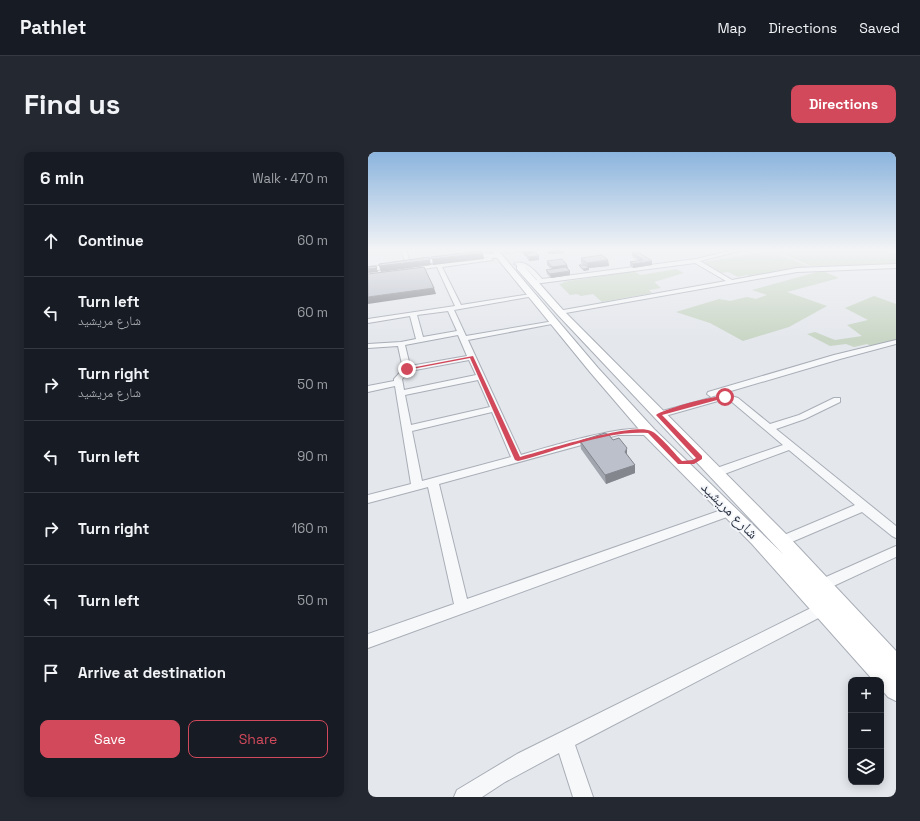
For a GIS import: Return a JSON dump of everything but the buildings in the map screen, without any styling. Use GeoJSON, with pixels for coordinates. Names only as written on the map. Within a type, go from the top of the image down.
{"type":"FeatureCollection","features":[{"type":"Feature","properties":{"kind":"main road","name":"شارع مريشيد"},"geometry":{"type":"LineString","coordinates":[[526,279],[535,287]]}},
{"type":"Feature","properties":{"kind":"main road","name":"شارع مريشيد"},"geometry":{"type":"LineString","coordinates":[[529,279],[638,420],[680,463],[731,510],[823,608],[891,671]]}},
{"type":"Feature","properties":{"kind":"main road","name":"شارع مريشيد"},"geometry":{"type":"LineString","coordinates":[[557,317],[657,413],[782,541],[822,585],[891,671]]}},
{"type":"Feature","properties":{"kind":"main road"},"geometry":{"type":"LineString","coordinates":[[680,463],[690,463],[700,458]]}},
{"type":"Feature","properties":{"kind":"street"},"geometry":{"type":"LineString","coordinates":[[444,279],[455,307],[462,335],[518,460]]}},
{"type":"Feature","properties":{"kind":"street"},"geometry":{"type":"LineString","coordinates":[[368,321],[455,307],[535,287],[586,279]]}},
{"type":"Feature","properties":{"kind":"street"},"geometry":{"type":"LineString","coordinates":[[368,346],[401,344],[420,339],[462,335],[743,279]]}},
{"type":"Feature","properties":{"kind":"street"},"geometry":{"type":"LineString","coordinates":[[413,314],[420,339]]}},
{"type":"Feature","properties":{"kind":"street"},"geometry":{"type":"LineString","coordinates":[[657,413],[838,357],[896,342]]}},
{"type":"Feature","properties":{"kind":"street"},"geometry":{"type":"LineString","coordinates":[[401,344],[407,369]]}},
{"type":"Feature","properties":{"kind":"street"},"geometry":{"type":"LineString","coordinates":[[417,486],[400,393],[400,375],[407,369],[472,357]]}},
{"type":"Feature","properties":{"kind":"street"},"geometry":{"type":"LineString","coordinates":[[400,393],[481,377]]}},
{"type":"Feature","properties":{"kind":"street"},"geometry":{"type":"LineString","coordinates":[[368,389],[399,382]]}},
{"type":"Feature","properties":{"kind":"street"},"geometry":{"type":"LineString","coordinates":[[657,413],[725,397],[735,400],[896,532]]}},
{"type":"Feature","properties":{"kind":"street"},"geometry":{"type":"LineString","coordinates":[[769,428],[802,417],[837,400]]}},
{"type":"Feature","properties":{"kind":"street"},"geometry":{"type":"LineString","coordinates":[[407,429],[495,409]]}},
{"type":"Feature","properties":{"kind":"street"},"geometry":{"type":"LineString","coordinates":[[368,499],[618,432],[638,420]]}},
{"type":"Feature","properties":{"kind":"street"},"geometry":{"type":"LineString","coordinates":[[618,432],[650,432]]}},
{"type":"Feature","properties":{"kind":"street"},"geometry":{"type":"LineString","coordinates":[[715,473],[791,446]]}},
{"type":"Feature","properties":{"kind":"street"},"geometry":{"type":"LineString","coordinates":[[433,482],[462,607]]}},
{"type":"Feature","properties":{"kind":"street"},"geometry":{"type":"LineString","coordinates":[[782,541],[864,506]]}},
{"type":"Feature","properties":{"kind":"street"},"geometry":{"type":"LineString","coordinates":[[368,641],[731,510]]}},
{"type":"Feature","properties":{"kind":"street"},"geometry":{"type":"LineString","coordinates":[[822,585],[896,551]]}},
{"type":"Feature","properties":{"kind":"street"},"geometry":{"type":"LineString","coordinates":[[464,797],[498,775],[823,608]]}},
{"type":"Feature","properties":{"kind":"street"},"geometry":{"type":"LineString","coordinates":[[564,741],[583,797]]}},
{"type":"Feature","properties":{"kind":"green space"},"geometry":{"type":"Polygon","coordinates":[[[582,279],[664,279],[654,282],[661,288],[649,290],[652,293],[602,302],[593,294],[581,296],[577,294],[570,295],[559,284],[564,283],[563,282],[582,279]]]}},
{"type":"Feature","properties":{"kind":"green space"},"geometry":{"type":"Polygon","coordinates":[[[791,279],[835,279],[787,292],[827,306],[789,327],[743,341],[710,323],[676,312],[719,299],[730,301],[747,297],[756,299],[767,295],[752,290],[791,279]]]}},
{"type":"Feature","properties":{"kind":"green space"},"geometry":{"type":"Polygon","coordinates":[[[874,296],[896,304],[896,341],[873,347],[867,344],[854,347],[846,344],[830,346],[807,334],[815,332],[835,340],[862,336],[847,325],[868,320],[845,308],[874,296]]]}},
{"type":"Feature","properties":{"kind":"route"},"geometry":{"type":"LineString","coordinates":[[407,369],[472,357],[518,460],[618,432],[641,431],[650,432],[680,463],[694,462],[700,458],[658,415],[725,397]]}}]}
